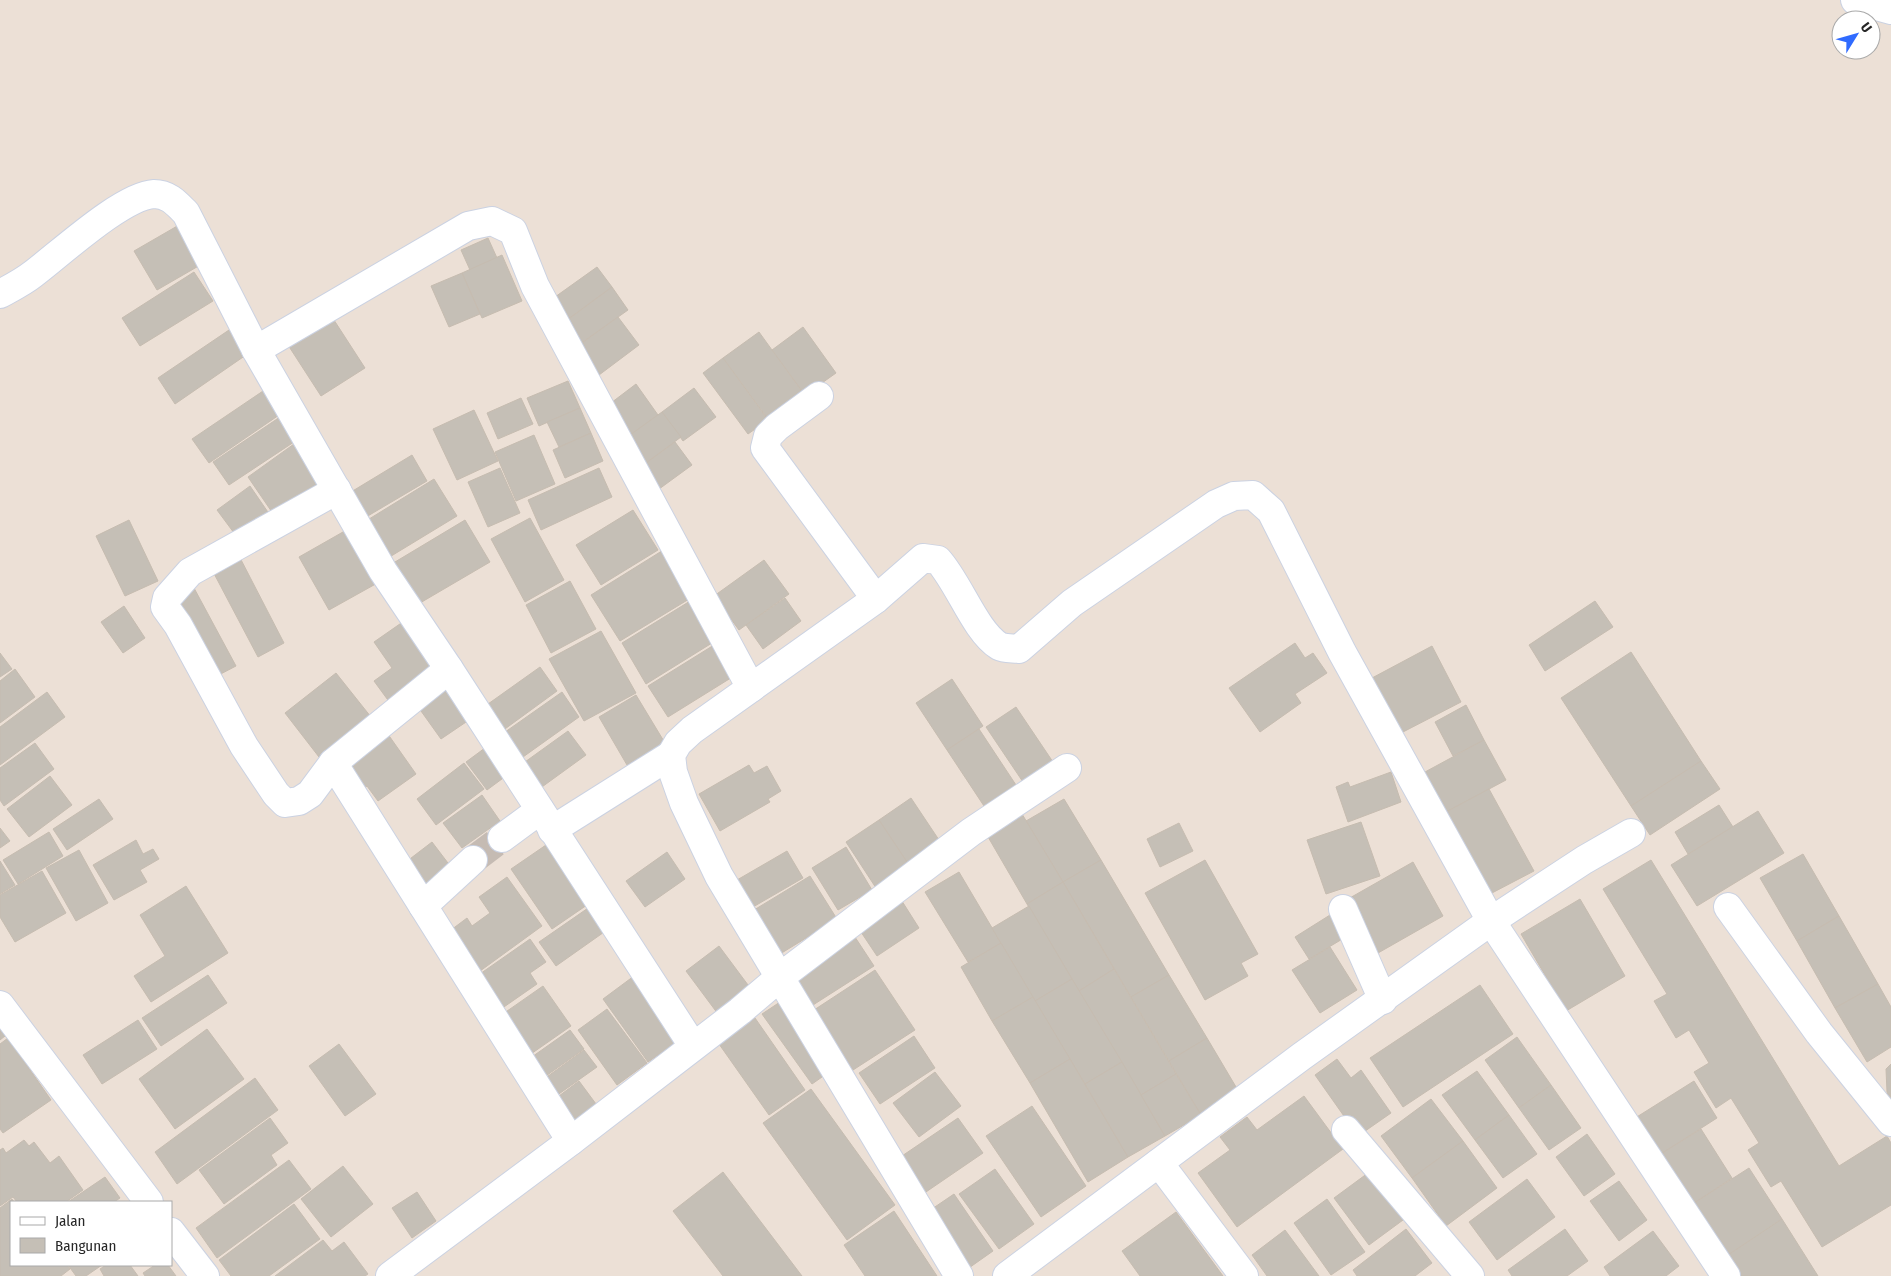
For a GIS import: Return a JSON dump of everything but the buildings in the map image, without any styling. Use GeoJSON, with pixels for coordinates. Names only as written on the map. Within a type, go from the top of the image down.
{"type":"FeatureCollection","features":[{"type":"Feature","properties":{"kind":"street"},"geometry":{"type":"LineString","coordinates":[[1855,0],[1891,10]]}},
{"type":"Feature","properties":{"kind":"street"},"geometry":{"type":"LineString","coordinates":[[0,294],[31,275],[118,208],[154,194],[167,196],[176,202],[186,213],[256,350],[383,571],[449,669],[693,1046]]}},
{"type":"Feature","properties":{"kind":"street"},"geometry":{"type":"LineString","coordinates":[[256,350],[447,236],[468,226],[492,221],[513,231],[535,286],[751,688]]}},
{"type":"Feature","properties":{"kind":"street"},"geometry":{"type":"LineString","coordinates":[[819,396],[777,427],[768,436],[765,448],[876,599]]}},
{"type":"Feature","properties":{"kind":"street"},"geometry":{"type":"LineString","coordinates":[[337,490],[190,572],[167,598],[166,607],[178,625],[244,746],[276,794],[285,803],[299,801],[310,794],[333,763],[449,669]]}},
{"type":"Feature","properties":{"kind":"street"},"geometry":{"type":"LineString","coordinates":[[502,838],[546,820],[671,755],[678,743],[692,730],[876,599],[923,558],[938,560],[949,572],[986,635],[1001,647],[1019,649],[1072,603],[1216,504],[1234,496],[1253,495],[1271,511],[1342,652],[1491,921],[1726,1276]]}},
{"type":"Feature","properties":{"kind":"street"},"geometry":{"type":"LineString","coordinates":[[671,755],[673,772],[684,803],[712,860],[959,1276]]}},
{"type":"Feature","properties":{"kind":"street"},"geometry":{"type":"LineString","coordinates":[[333,763],[571,1140]]}},
{"type":"Feature","properties":{"kind":"street"},"geometry":{"type":"LineString","coordinates":[[390,1276],[571,1140],[740,1011],[780,977],[972,832],[1067,768]]}},
{"type":"Feature","properties":{"kind":"street"},"geometry":{"type":"LineString","coordinates":[[1007,1276],[1302,1056],[1383,1000],[1491,921],[1584,860],[1631,832]]}},
{"type":"Feature","properties":{"kind":"street"},"geometry":{"type":"LineString","coordinates":[[423,906],[473,860]]}},
{"type":"Feature","properties":{"kind":"street"},"geometry":{"type":"LineString","coordinates":[[1728,907],[1819,1033],[1891,1122]]}},
{"type":"Feature","properties":{"kind":"street"},"geometry":{"type":"LineString","coordinates":[[1343,909],[1383,1000]]}},
{"type":"Feature","properties":{"kind":"street"},"geometry":{"type":"LineString","coordinates":[[0,1005],[148,1201]]}},
{"type":"Feature","properties":{"kind":"street"},"geometry":{"type":"LineString","coordinates":[[1346,1130],[1470,1276]]}},
{"type":"Feature","properties":{"kind":"street"},"geometry":{"type":"LineString","coordinates":[[1159,1163],[1244,1276]]}},
{"type":"Feature","properties":{"kind":"street"},"geometry":{"type":"LineString","coordinates":[[172,1233],[205,1276]]}},
{"type":"Feature","properties":{"kind":"tunnel"},"geometry":{"type":"LineString","coordinates":[[473,860],[502,838]]}}]}
